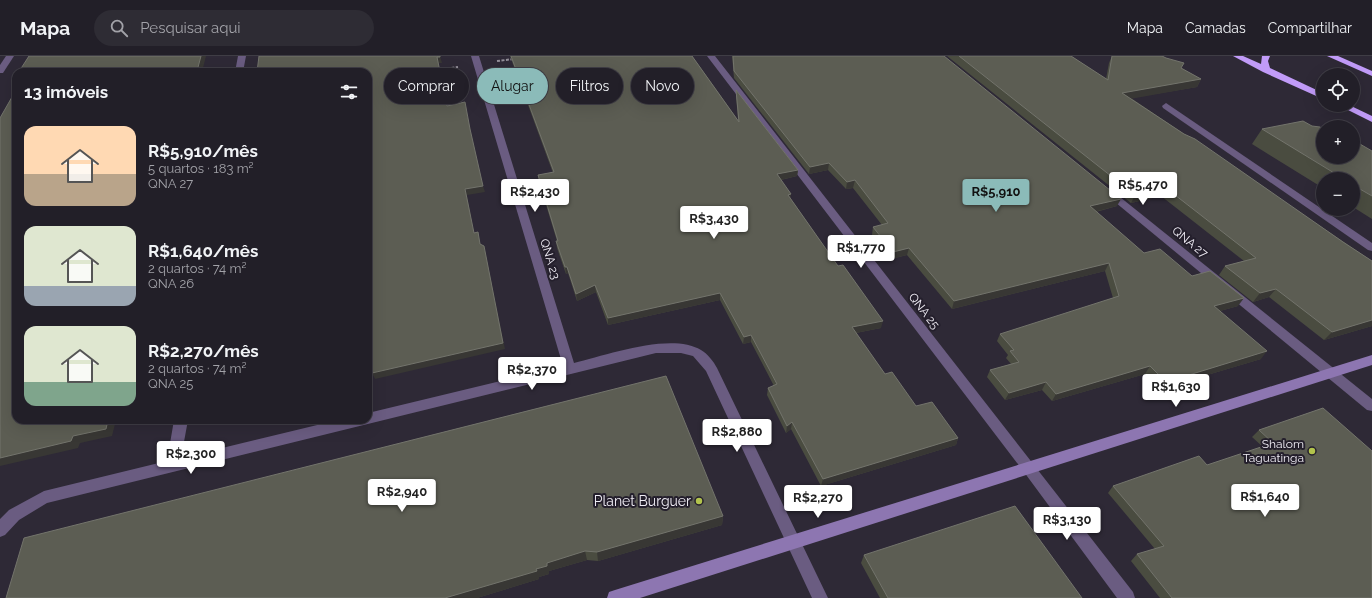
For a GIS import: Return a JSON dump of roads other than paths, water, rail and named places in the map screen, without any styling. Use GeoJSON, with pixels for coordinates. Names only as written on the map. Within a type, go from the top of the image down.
{"type":"FeatureCollection","features":[{"type":"Feature","properties":{"kind":"highway"},"geometry":{"type":"LineString","coordinates":[[1237,56],[1316,93]]}},
{"type":"Feature","properties":{"kind":"highway"},"geometry":{"type":"LineString","coordinates":[[1266,56],[1264,61],[1266,70]]}},
{"type":"Feature","properties":{"kind":"highway"},"geometry":{"type":"LineString","coordinates":[[1331,56],[1372,74]]}},
{"type":"Feature","properties":{"kind":"highway"},"geometry":{"type":"LineString","coordinates":[[1357,112],[1372,119]]}},
{"type":"Feature","properties":{"kind":"street"},"geometry":{"type":"LineString","coordinates":[[0,71],[10,56]]}},
{"type":"Feature","properties":{"kind":"street"},"geometry":{"type":"LineString","coordinates":[[240,68],[242,56]]}},
{"type":"Feature","properties":{"kind":"street","name":"QNA 25"},"geometry":{"type":"LineString","coordinates":[[711,56],[1029,468],[1127,598]]}},
{"type":"Feature","properties":{"kind":"street","name":"QNA 23"},"geometry":{"type":"LineString","coordinates":[[476,60],[570,369]]}},
{"type":"Feature","properties":{"kind":"street"},"geometry":{"type":"LineString","coordinates":[[1166,106],[1372,248]]}},
{"type":"Feature","properties":{"kind":"street","name":"QNA 27"},"geometry":{"type":"LineString","coordinates":[[1101,186],[1372,406]]}},
{"type":"Feature","properties":{"kind":"street"},"geometry":{"type":"LineString","coordinates":[[372,417],[656,348],[681,348],[697,353],[711,368],[820,598]]}},
{"type":"Feature","properties":{"kind":"street"},"geometry":{"type":"LineString","coordinates":[[615,598],[1372,360]]}},
{"type":"Feature","properties":{"kind":"street"},"geometry":{"type":"LineString","coordinates":[[173,466],[180,424]]}},
{"type":"Feature","properties":{"kind":"street"},"geometry":{"type":"LineString","coordinates":[[0,530],[14,515],[44,497],[345,424]]}},
{"type":"Feature","properties":{"kind":"place","name":"Shalom Taguatinga"},"geometry":{"type":"Point","coordinates":[1312,451]}},
{"type":"Feature","properties":{"kind":"place","name":"Planet Burguer"},"geometry":{"type":"Point","coordinates":[699,501]}}]}
